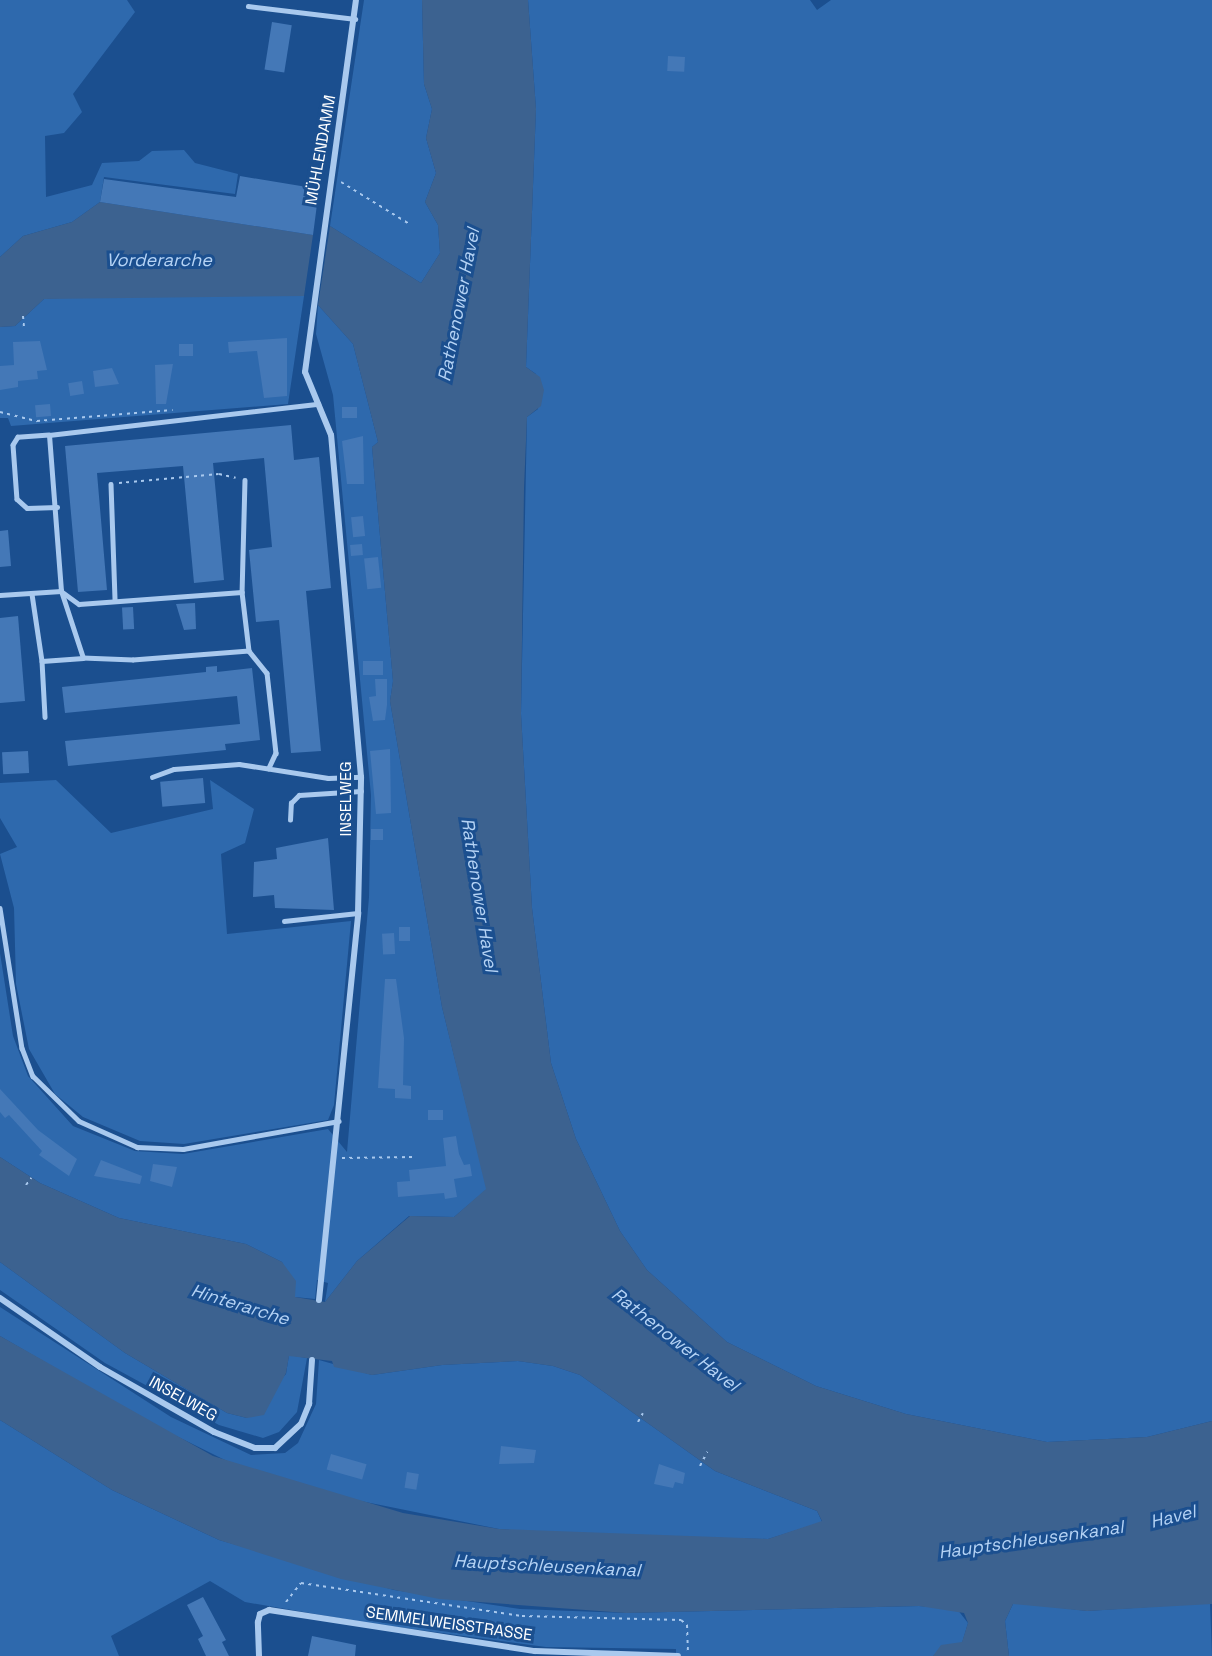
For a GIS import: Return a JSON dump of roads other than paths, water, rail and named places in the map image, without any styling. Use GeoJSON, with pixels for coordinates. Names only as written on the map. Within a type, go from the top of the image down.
{"type":"FeatureCollection","features":[{"type":"Feature","properties":{"kind":"street","name":"MÜHLENDAMM"},"geometry":{"type":"LineString","coordinates":[[310,303],[356,19],[356,0]]}},
{"type":"Feature","properties":{"kind":"street","name":"INSELWEG"},"geometry":{"type":"LineString","coordinates":[[310,303],[305,372],[330,435],[361,777],[358,913],[319,1300]]}},
{"type":"Feature","properties":{"kind":"street","name":"INSELWEG"},"geometry":{"type":"LineString","coordinates":[[0,1298],[156,1400],[255,1448],[275,1448],[301,1424],[309,1404],[312,1360]]}},
{"type":"Feature","properties":{"kind":"street","name":"SEMMELWEISSTRASSE"},"geometry":{"type":"LineString","coordinates":[[259,1656],[260,1614],[279,1611],[535,1651],[678,1656]]}},
{"type":"Feature","properties":{"kind":"lane"},"geometry":{"type":"LineString","coordinates":[[248,6],[356,19]]}},
{"type":"Feature","properties":{"kind":"lane"},"geometry":{"type":"LineString","coordinates":[[57,507],[27,508],[17,499],[14,445],[18,437],[318,404]]}},
{"type":"Feature","properties":{"kind":"lane"},"geometry":{"type":"LineString","coordinates":[[50,435],[57,507],[61,591],[83,658]]}},
{"type":"Feature","properties":{"kind":"lane"},"geometry":{"type":"LineString","coordinates":[[244,480],[242,592],[249,651],[267,673],[276,753],[269,768]]}},
{"type":"Feature","properties":{"kind":"lane"},"geometry":{"type":"LineString","coordinates":[[111,484],[116,599]]}},
{"type":"Feature","properties":{"kind":"lane"},"geometry":{"type":"LineString","coordinates":[[0,595],[61,591],[79,604],[116,599],[242,592]]}},
{"type":"Feature","properties":{"kind":"lane"},"geometry":{"type":"LineString","coordinates":[[32,594],[42,661],[45,717]]}},
{"type":"Feature","properties":{"kind":"lane"},"geometry":{"type":"LineString","coordinates":[[42,661],[83,658],[133,660],[249,651]]}},
{"type":"Feature","properties":{"kind":"lane"},"geometry":{"type":"LineString","coordinates":[[152,777],[174,769],[239,764],[328,778],[361,777]]}},
{"type":"Feature","properties":{"kind":"lane"},"geometry":{"type":"LineString","coordinates":[[290,820],[291,802],[299,795],[361,791]]}},
{"type":"Feature","properties":{"kind":"lane"},"geometry":{"type":"LineString","coordinates":[[0,908],[22,1048],[33,1076],[79,1122],[137,1147],[183,1149],[338,1121]]}},
{"type":"Feature","properties":{"kind":"lane"},"geometry":{"type":"LineString","coordinates":[[284,921],[358,913]]}},
{"type":"Feature","properties":{"kind":"water"},"geometry":{"type":"Polygon","coordinates":[[[422,0],[528,0],[536,109],[526,367],[540,377],[544,390],[541,406],[527,417],[524,488],[521,714],[532,908],[551,1063],[576,1139],[620,1231],[647,1270],[727,1342],[816,1386],[906,1414],[1047,1442],[1147,1437],[1212,1421],[1212,1604],[1087,1611],[1013,1604],[1005,1621],[1009,1656],[933,1656],[941,1645],[962,1642],[968,1623],[964,1613],[919,1606],[626,1613],[439,1599],[341,1579],[219,1540],[112,1490],[0,1420],[0,1336],[213,1456],[403,1513],[499,1529],[768,1539],[822,1521],[817,1511],[715,1471],[580,1375],[553,1366],[518,1361],[442,1365],[372,1375],[334,1367],[332,1361],[289,1356],[286,1373],[264,1415],[247,1418],[227,1413],[125,1353],[0,1262],[0,1157],[40,1183],[119,1218],[246,1244],[282,1262],[296,1281],[295,1297],[325,1302],[357,1261],[410,1216],[454,1217],[486,1189],[442,1007],[390,701],[393,681],[372,447],[378,442],[353,344],[318,305],[330,226],[421,283],[440,253],[438,225],[425,202],[436,173],[426,138],[432,109],[424,84],[422,0]]]}},
{"type":"Feature","properties":{"kind":"water","name":"Vorderarche"},"geometry":{"type":"Polygon","coordinates":[[[100,202],[313,235],[304,296],[44,299],[15,326],[0,327],[0,257],[23,236],[72,222],[100,202]]]}},
{"type":"Feature","properties":{"kind":"water label","name":"Rathenower Havel"},"geometry":{"type":"Point","coordinates":[459,305]}},
{"type":"Feature","properties":{"kind":"water label","name":"Rathenower Havel"},"geometry":{"type":"Point","coordinates":[479,895]}},
{"type":"Feature","properties":{"kind":"water label","name":"Hinterarche"},"geometry":{"type":"Point","coordinates":[240,1305]}},
{"type":"Feature","properties":{"kind":"water label","name":"Rathenower Havel"},"geometry":{"type":"Point","coordinates":[675,1340]}},
{"type":"Feature","properties":{"kind":"water label","name":"Havel"},"geometry":{"type":"Point","coordinates":[1173,1517]}},
{"type":"Feature","properties":{"kind":"water label","name":"Hauptschleusenkanal"},"geometry":{"type":"Point","coordinates":[1031,1540]}},
{"type":"Feature","properties":{"kind":"water label","name":"Hauptschleusenkanal"},"geometry":{"type":"Point","coordinates":[547,1566]}}]}
